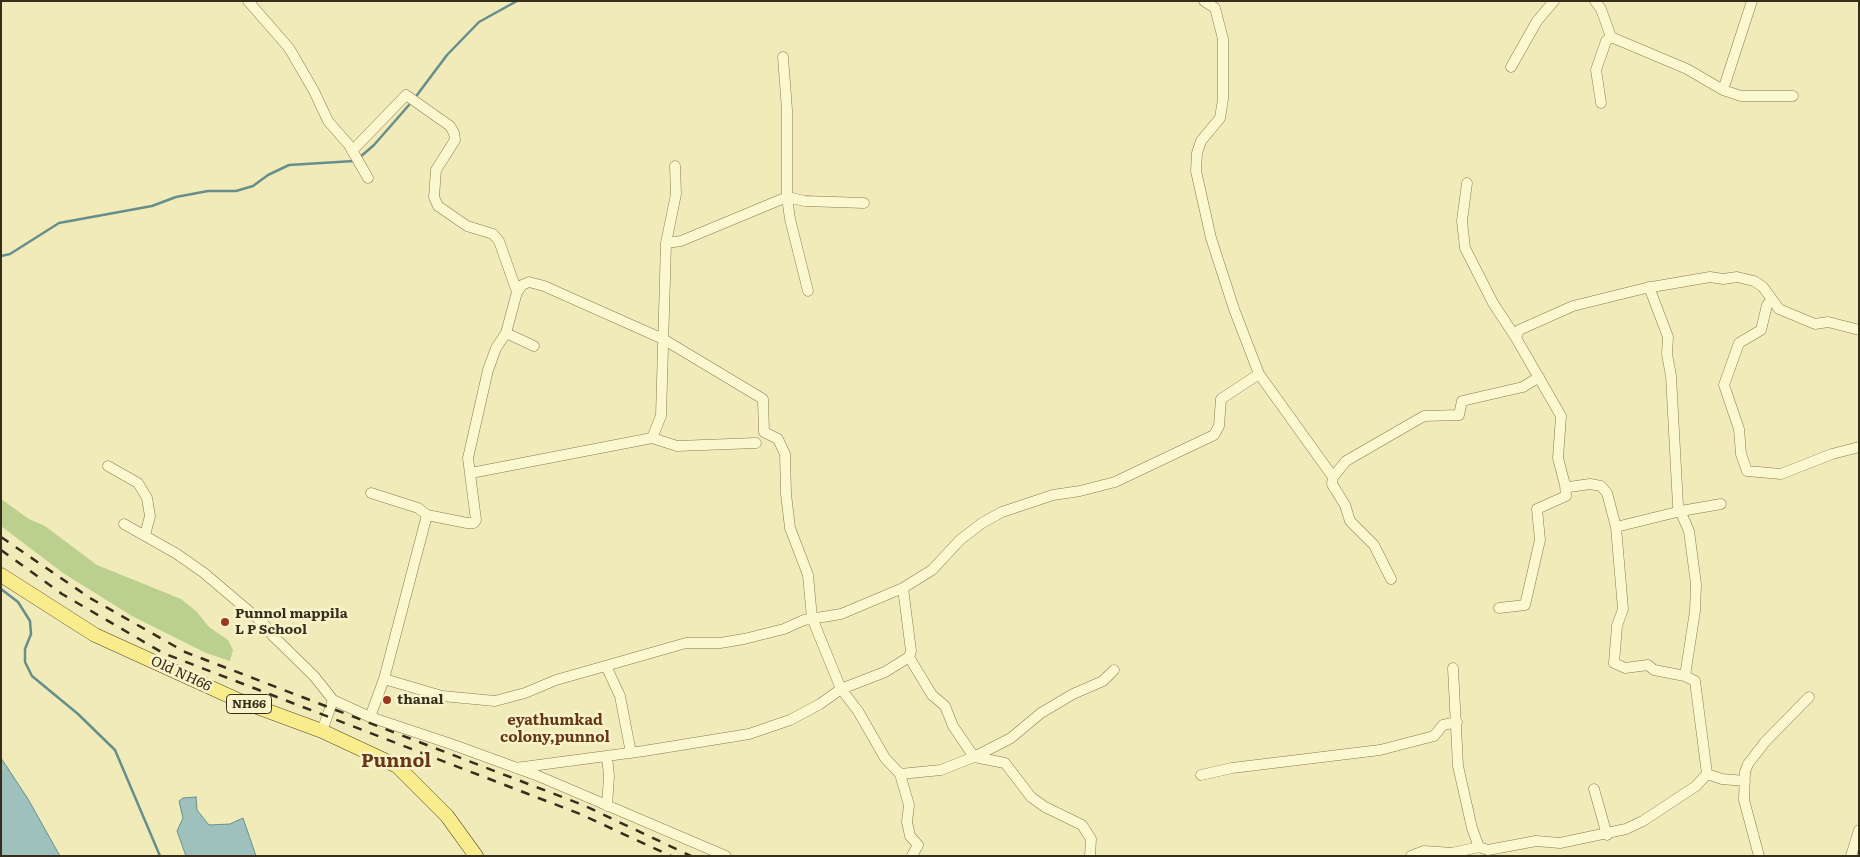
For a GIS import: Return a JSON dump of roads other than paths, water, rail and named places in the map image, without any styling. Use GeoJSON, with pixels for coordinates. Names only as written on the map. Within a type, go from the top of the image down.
{"type":"FeatureCollection","features":[{"type":"Feature","properties":{"kind":"main road","name":"Old NH66"},"geometry":{"type":"LineString","coordinates":[[1,575],[95,635],[238,700],[322,731],[397,766],[447,816],[476,856]]}},
{"type":"Feature","properties":{"kind":"street"},"geometry":{"type":"LineString","coordinates":[[248,1],[289,48],[314,91],[328,121],[368,178]]}},
{"type":"Feature","properties":{"kind":"street"},"geometry":{"type":"LineString","coordinates":[[1204,1],[1215,8],[1223,38],[1223,100],[1220,118],[1201,141],[1197,153],[1196,171],[1211,238],[1234,309],[1259,374],[1332,477],[1332,484],[1345,505],[1350,521],[1374,546],[1391,580]]}},
{"type":"Feature","properties":{"kind":"street"},"geometry":{"type":"LineString","coordinates":[[1511,67],[1536,21],[1554,1]]}},
{"type":"Feature","properties":{"kind":"street"},"geometry":{"type":"LineString","coordinates":[[1596,1],[1601,9],[1611,37],[1687,69],[1723,90],[1741,96],[1792,96]]}},
{"type":"Feature","properties":{"kind":"street"},"geometry":{"type":"LineString","coordinates":[[1723,90],[1752,1]]}},
{"type":"Feature","properties":{"kind":"street"},"geometry":{"type":"LineString","coordinates":[[1601,103],[1596,70],[1606,41],[1611,37]]}},
{"type":"Feature","properties":{"kind":"street"},"geometry":{"type":"LineString","coordinates":[[783,57],[787,110],[787,197],[790,220],[808,291]]}},
{"type":"Feature","properties":{"kind":"street"},"geometry":{"type":"LineString","coordinates":[[355,157],[406,95],[450,126],[455,140],[436,170],[434,197],[438,206],[467,226],[493,234],[499,241],[517,292]]}},
{"type":"Feature","properties":{"kind":"street"},"geometry":{"type":"LineString","coordinates":[[652,438],[660,416],[666,243],[676,194],[675,166]]}},
{"type":"Feature","properties":{"kind":"street"},"geometry":{"type":"LineString","coordinates":[[1468,183],[1462,221],[1465,248],[1493,302],[1561,416],[1558,458],[1566,496],[1537,509],[1540,540],[1525,605],[1500,608]]}},
{"type":"Feature","properties":{"kind":"street"},"geometry":{"type":"LineString","coordinates":[[666,243],[681,241],[787,197],[805,201],[864,203]]}},
{"type":"Feature","properties":{"kind":"street"},"geometry":{"type":"LineString","coordinates":[[1516,338],[1519,330],[1573,306],[1650,287],[1710,276],[1723,279],[1737,277],[1754,282],[1763,287],[1779,309],[1814,324],[1828,322],[1859,330]]}},
{"type":"Feature","properties":{"kind":"street"},"geometry":{"type":"LineString","coordinates":[[371,493],[418,508],[427,514],[474,523],[476,515],[468,458],[481,396],[496,348],[506,333],[517,292],[522,285],[529,282],[537,283],[663,339],[763,399],[764,432],[778,439],[786,454],[786,494],[790,528],[808,576],[812,618],[842,689],[858,711],[885,758],[900,774],[909,805],[907,822],[910,836],[918,845],[912,856]]}},
{"type":"Feature","properties":{"kind":"street"},"geometry":{"type":"LineString","coordinates":[[1650,287],[1668,337],[1667,354],[1671,376],[1678,506],[1689,531],[1696,584],[1695,611],[1685,676]]}},
{"type":"Feature","properties":{"kind":"street"},"geometry":{"type":"LineString","coordinates":[[1772,300],[1767,305],[1762,330],[1739,343],[1724,385],[1739,429],[1741,454],[1747,471],[1781,474],[1832,454],[1859,447]]}},
{"type":"Feature","properties":{"kind":"street"},"geometry":{"type":"LineString","coordinates":[[506,333],[534,346]]}},
{"type":"Feature","properties":{"kind":"street"},"geometry":{"type":"LineString","coordinates":[[384,679],[442,696],[495,701],[525,693],[556,680],[686,643],[720,643],[744,639],[812,618],[841,614],[902,588],[932,570],[960,540],[982,523],[1002,512],[1053,495],[1080,491],[1115,482],[1214,435],[1219,426],[1222,400],[1259,374]]}},
{"type":"Feature","properties":{"kind":"street"},"geometry":{"type":"LineString","coordinates":[[1332,477],[1346,461],[1424,416],[1459,415],[1462,401],[1523,388],[1539,378]]}},
{"type":"Feature","properties":{"kind":"street"},"geometry":{"type":"LineString","coordinates":[[471,473],[652,438],[677,446],[756,442]]}},
{"type":"Feature","properties":{"kind":"street"},"geometry":{"type":"LineString","coordinates":[[108,466],[138,483],[147,498],[150,516],[145,535]]}},
{"type":"Feature","properties":{"kind":"street"},"geometry":{"type":"LineString","coordinates":[[1564,484],[1569,487],[1590,484],[1600,486],[1608,492],[1616,527],[1623,609],[1617,626],[1614,662],[1624,668],[1648,666],[1654,670],[1685,676],[1695,681],[1707,774]]}},
{"type":"Feature","properties":{"kind":"street"},"geometry":{"type":"LineString","coordinates":[[1616,527],[1681,511],[1721,504]]}},
{"type":"Feature","properties":{"kind":"street"},"geometry":{"type":"LineString","coordinates":[[370,717],[384,679],[427,514]]}},
{"type":"Feature","properties":{"kind":"street"},"geometry":{"type":"LineString","coordinates":[[124,524],[145,535],[204,573],[243,606],[314,676],[333,700],[370,717],[516,768],[726,856]]}},
{"type":"Feature","properties":{"kind":"street"},"geometry":{"type":"LineString","coordinates":[[902,588],[910,651],[909,657],[932,695],[945,706],[953,726],[974,757],[1005,762],[1031,797],[1046,808],[1082,825],[1091,839],[1090,856]]}},
{"type":"Feature","properties":{"kind":"street"},"geometry":{"type":"LineString","coordinates":[[516,768],[607,757],[749,734],[790,720],[820,704],[842,689],[885,672],[909,657]]}},
{"type":"Feature","properties":{"kind":"street"},"geometry":{"type":"LineString","coordinates":[[606,666],[620,696],[632,753]]}},
{"type":"Feature","properties":{"kind":"street"},"geometry":{"type":"LineString","coordinates":[[1453,668],[1458,766],[1472,828],[1479,847]]}},
{"type":"Feature","properties":{"kind":"street"},"geometry":{"type":"LineString","coordinates":[[900,774],[941,770],[974,757],[1011,738],[1041,713],[1073,694],[1103,681],[1114,670]]}},
{"type":"Feature","properties":{"kind":"street"},"geometry":{"type":"LineString","coordinates":[[1759,856],[1747,817],[1744,800],[1748,764],[1809,697]]}},
{"type":"Feature","properties":{"kind":"street"},"geometry":{"type":"LineString","coordinates":[[322,731],[333,700]]}},
{"type":"Feature","properties":{"kind":"street"},"geometry":{"type":"LineString","coordinates":[[1201,775],[1232,768],[1380,750],[1434,736],[1443,725],[1457,722]]}},
{"type":"Feature","properties":{"kind":"street"},"geometry":{"type":"LineString","coordinates":[[607,757],[609,776],[607,806]]}},
{"type":"Feature","properties":{"kind":"street"},"geometry":{"type":"LineString","coordinates":[[1707,774],[1722,779],[1745,781]]}},
{"type":"Feature","properties":{"kind":"street"},"geometry":{"type":"LineString","coordinates":[[1411,856],[1424,851],[1453,854],[1479,847],[1488,850],[1536,840],[1560,844],[1607,835],[1644,821],[1688,793],[1707,774]]}},
{"type":"Feature","properties":{"kind":"street"},"geometry":{"type":"LineString","coordinates":[[1594,789],[1607,835]]}},
{"type":"Feature","properties":{"kind":"street"},"geometry":{"type":"LineString","coordinates":[[1851,856],[1859,830]]}},
{"type":"Feature","properties":{"kind":"water"},"geometry":{"type":"Polygon","coordinates":[[[1,758],[28,799],[60,856],[1,856],[1,758]]]}},
{"type":"Feature","properties":{"kind":"water"},"geometry":{"type":"Polygon","coordinates":[[[196,797],[197,810],[209,825],[230,824],[243,818],[256,856],[186,856],[177,831],[183,818],[179,801],[183,798],[196,797]]]}},
{"type":"Feature","properties":{"kind":"waterway"},"geometry":{"type":"LineString","coordinates":[[417,95],[447,55],[479,22],[517,1]]}},
{"type":"Feature","properties":{"kind":"waterway"},"geometry":{"type":"LineString","coordinates":[[359,158],[374,145],[409,105]]}},
{"type":"Feature","properties":{"kind":"waterway"},"geometry":{"type":"LineString","coordinates":[[1,256],[10,254],[59,223],[152,206],[176,197],[208,191],[236,191],[253,186],[268,175],[289,165],[354,161]]}},
{"type":"Feature","properties":{"kind":"waterway"},"geometry":{"type":"LineString","coordinates":[[1,589],[18,602],[30,621],[31,634],[25,649],[25,662],[32,676],[78,714],[115,750],[160,856]]}},
{"type":"Feature","properties":{"kind":"railway"},"geometry":{"type":"LineString","coordinates":[[1,537],[90,598],[185,652],[583,805],[691,856]]}},
{"type":"Feature","properties":{"kind":"railway"},"geometry":{"type":"LineString","coordinates":[[1,550],[62,594],[163,653],[580,814],[671,856]]}},
{"type":"Feature","properties":{"kind":"place","name":"Punnol mappila L P School"},"geometry":{"type":"Point","coordinates":[225,622]}},
{"type":"Feature","properties":{"kind":"place","name":"thanal"},"geometry":{"type":"Point","coordinates":[387,700]}},
{"type":"Feature","properties":{"kind":"district","name":"eyathumkad colony,punnol"},"geometry":{"type":"Point","coordinates":[555,730]}},
{"type":"Feature","properties":{"kind":"district","name":"Punnol"},"geometry":{"type":"Point","coordinates":[396,761]}}]}
